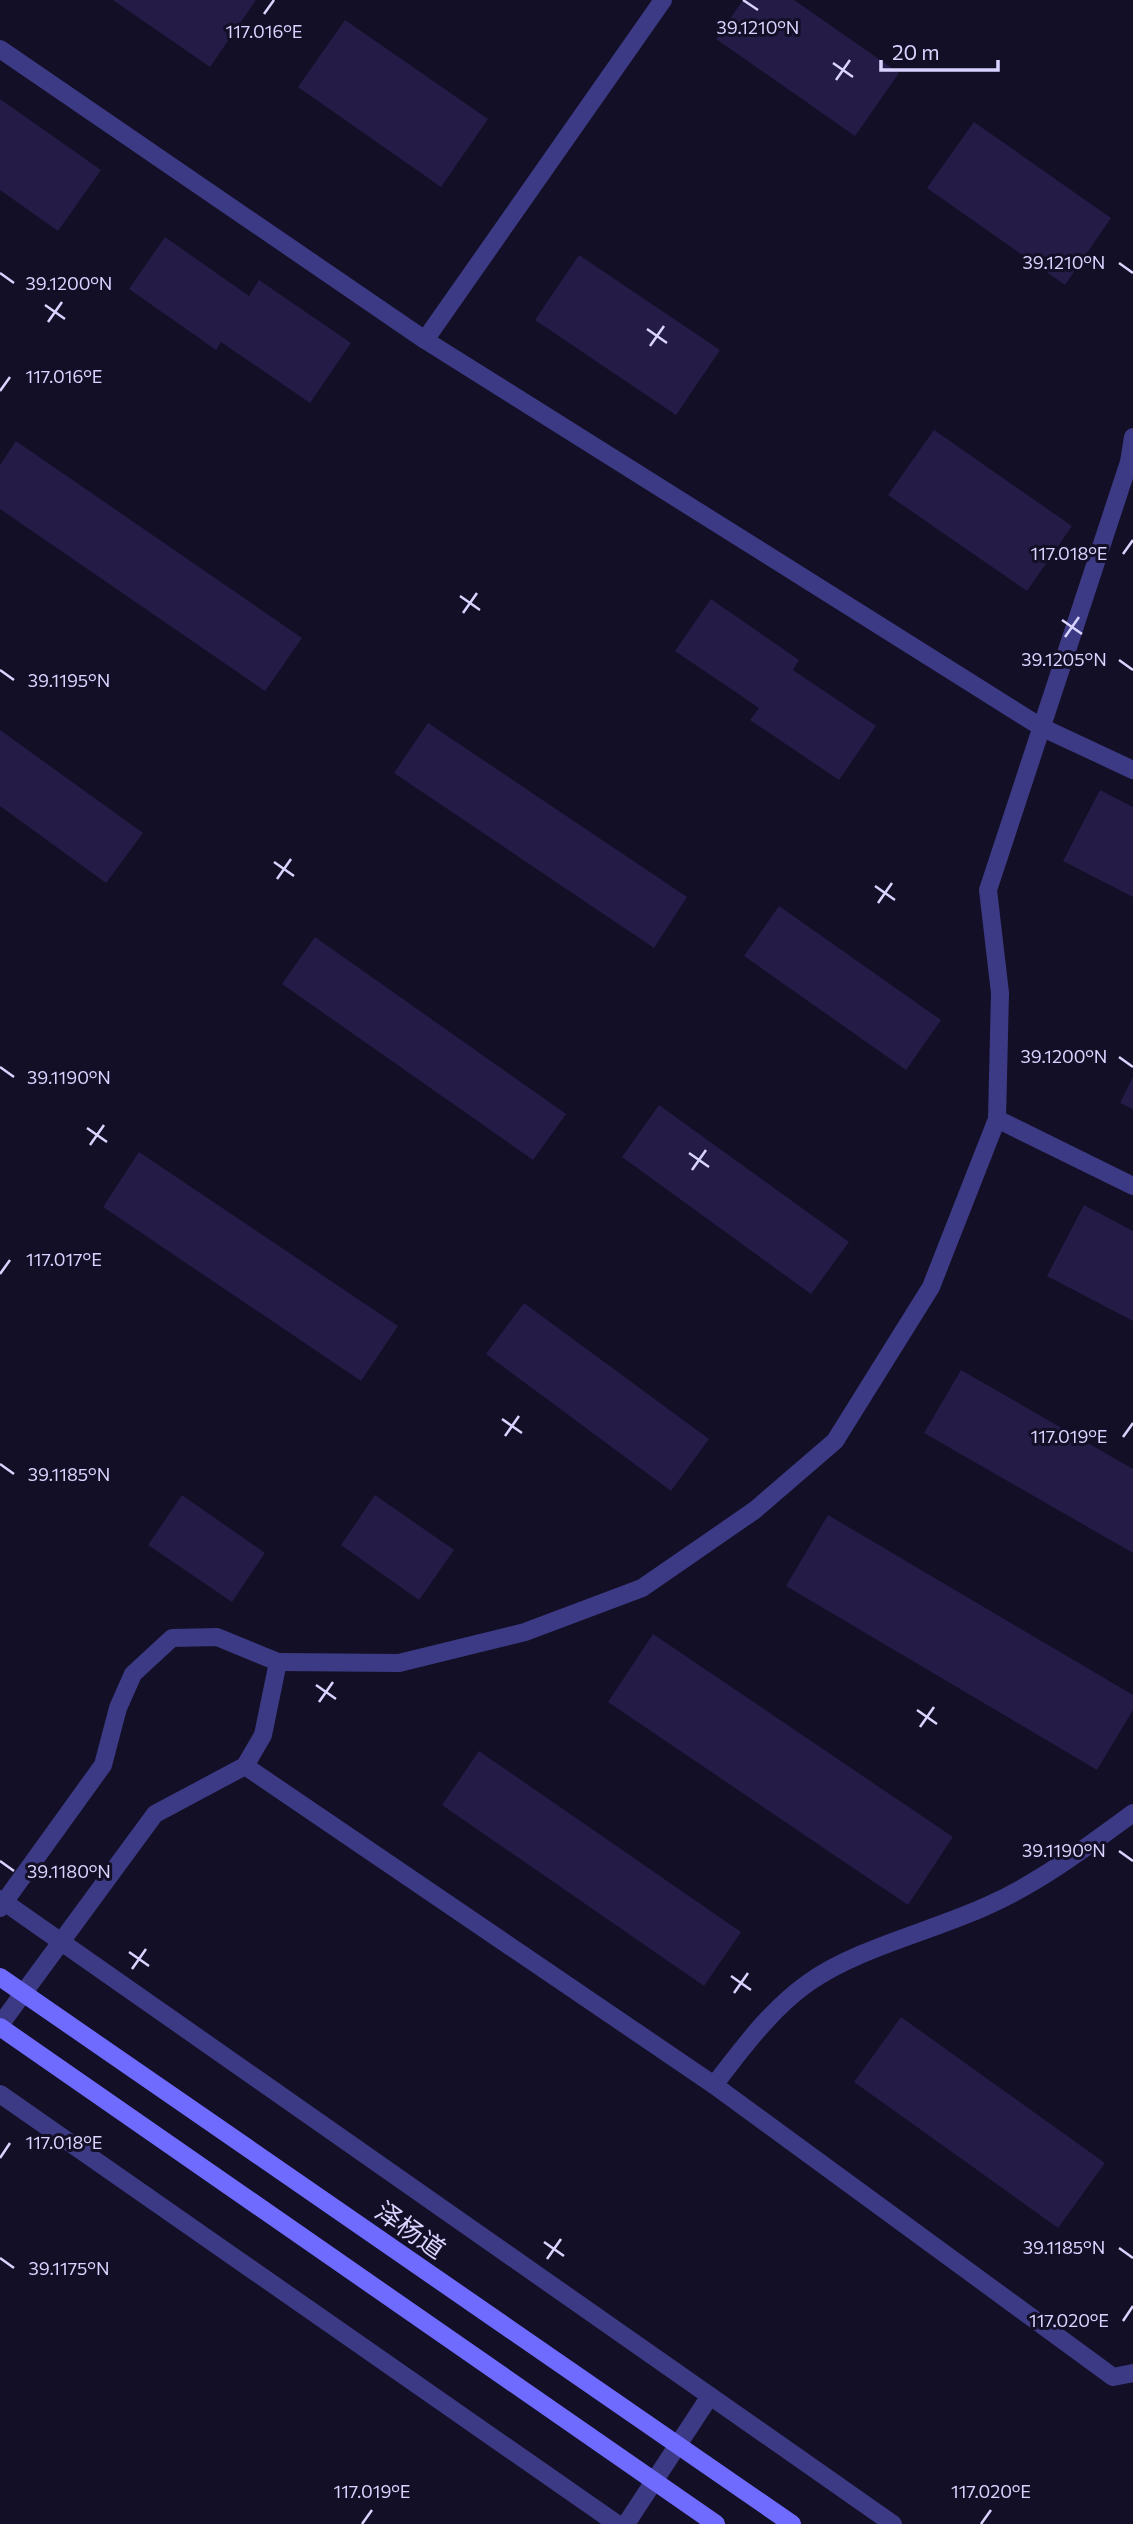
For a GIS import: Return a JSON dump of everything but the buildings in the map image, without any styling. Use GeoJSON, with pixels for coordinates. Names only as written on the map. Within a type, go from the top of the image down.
{"type":"FeatureCollection","features":[{"type":"Feature","properties":{"kind":"main road","name":"泽杨道"},"geometry":{"type":"LineString","coordinates":[[0,1977],[792,2524]]}},
{"type":"Feature","properties":{"kind":"main road"},"geometry":{"type":"LineString","coordinates":[[0,2026],[716,2524]]}},
{"type":"Feature","properties":{"kind":"street"},"geometry":{"type":"LineString","coordinates":[[425,340],[663,0]]}},
{"type":"Feature","properties":{"kind":"street"},"geometry":{"type":"LineString","coordinates":[[0,49],[425,340],[1041,727],[1133,770]]}},
{"type":"Feature","properties":{"kind":"street"},"geometry":{"type":"LineString","coordinates":[[893,2524],[61,1940],[1,1903],[103,1765],[118,1708],[133,1674],[172,1638],[217,1637],[278,1662],[399,1662],[525,1632],[642,1588],[755,1510],[835,1441],[931,1287],[997,1119],[1000,993],[988,890],[1129,462],[1133,437]]}},
{"type":"Feature","properties":{"kind":"street"},"geometry":{"type":"LineString","coordinates":[[997,1119],[1133,1186]]}},
{"type":"Feature","properties":{"kind":"street"},"geometry":{"type":"LineString","coordinates":[[0,2026],[155,1814],[245,1766],[264,1735],[278,1662]]}},
{"type":"Feature","properties":{"kind":"street"},"geometry":{"type":"LineString","coordinates":[[245,1766],[713,2085],[1114,2377],[1133,2373]]}},
{"type":"Feature","properties":{"kind":"street"},"geometry":{"type":"LineString","coordinates":[[713,2085],[767,2017],[810,1982],[876,1949],[990,1905],[1081,1851],[1133,1813]]}},
{"type":"Feature","properties":{"kind":"street"},"geometry":{"type":"LineString","coordinates":[[0,2094],[617,2524]]}},
{"type":"Feature","properties":{"kind":"street"},"geometry":{"type":"LineString","coordinates":[[626,2524],[710,2396]]}}]}
